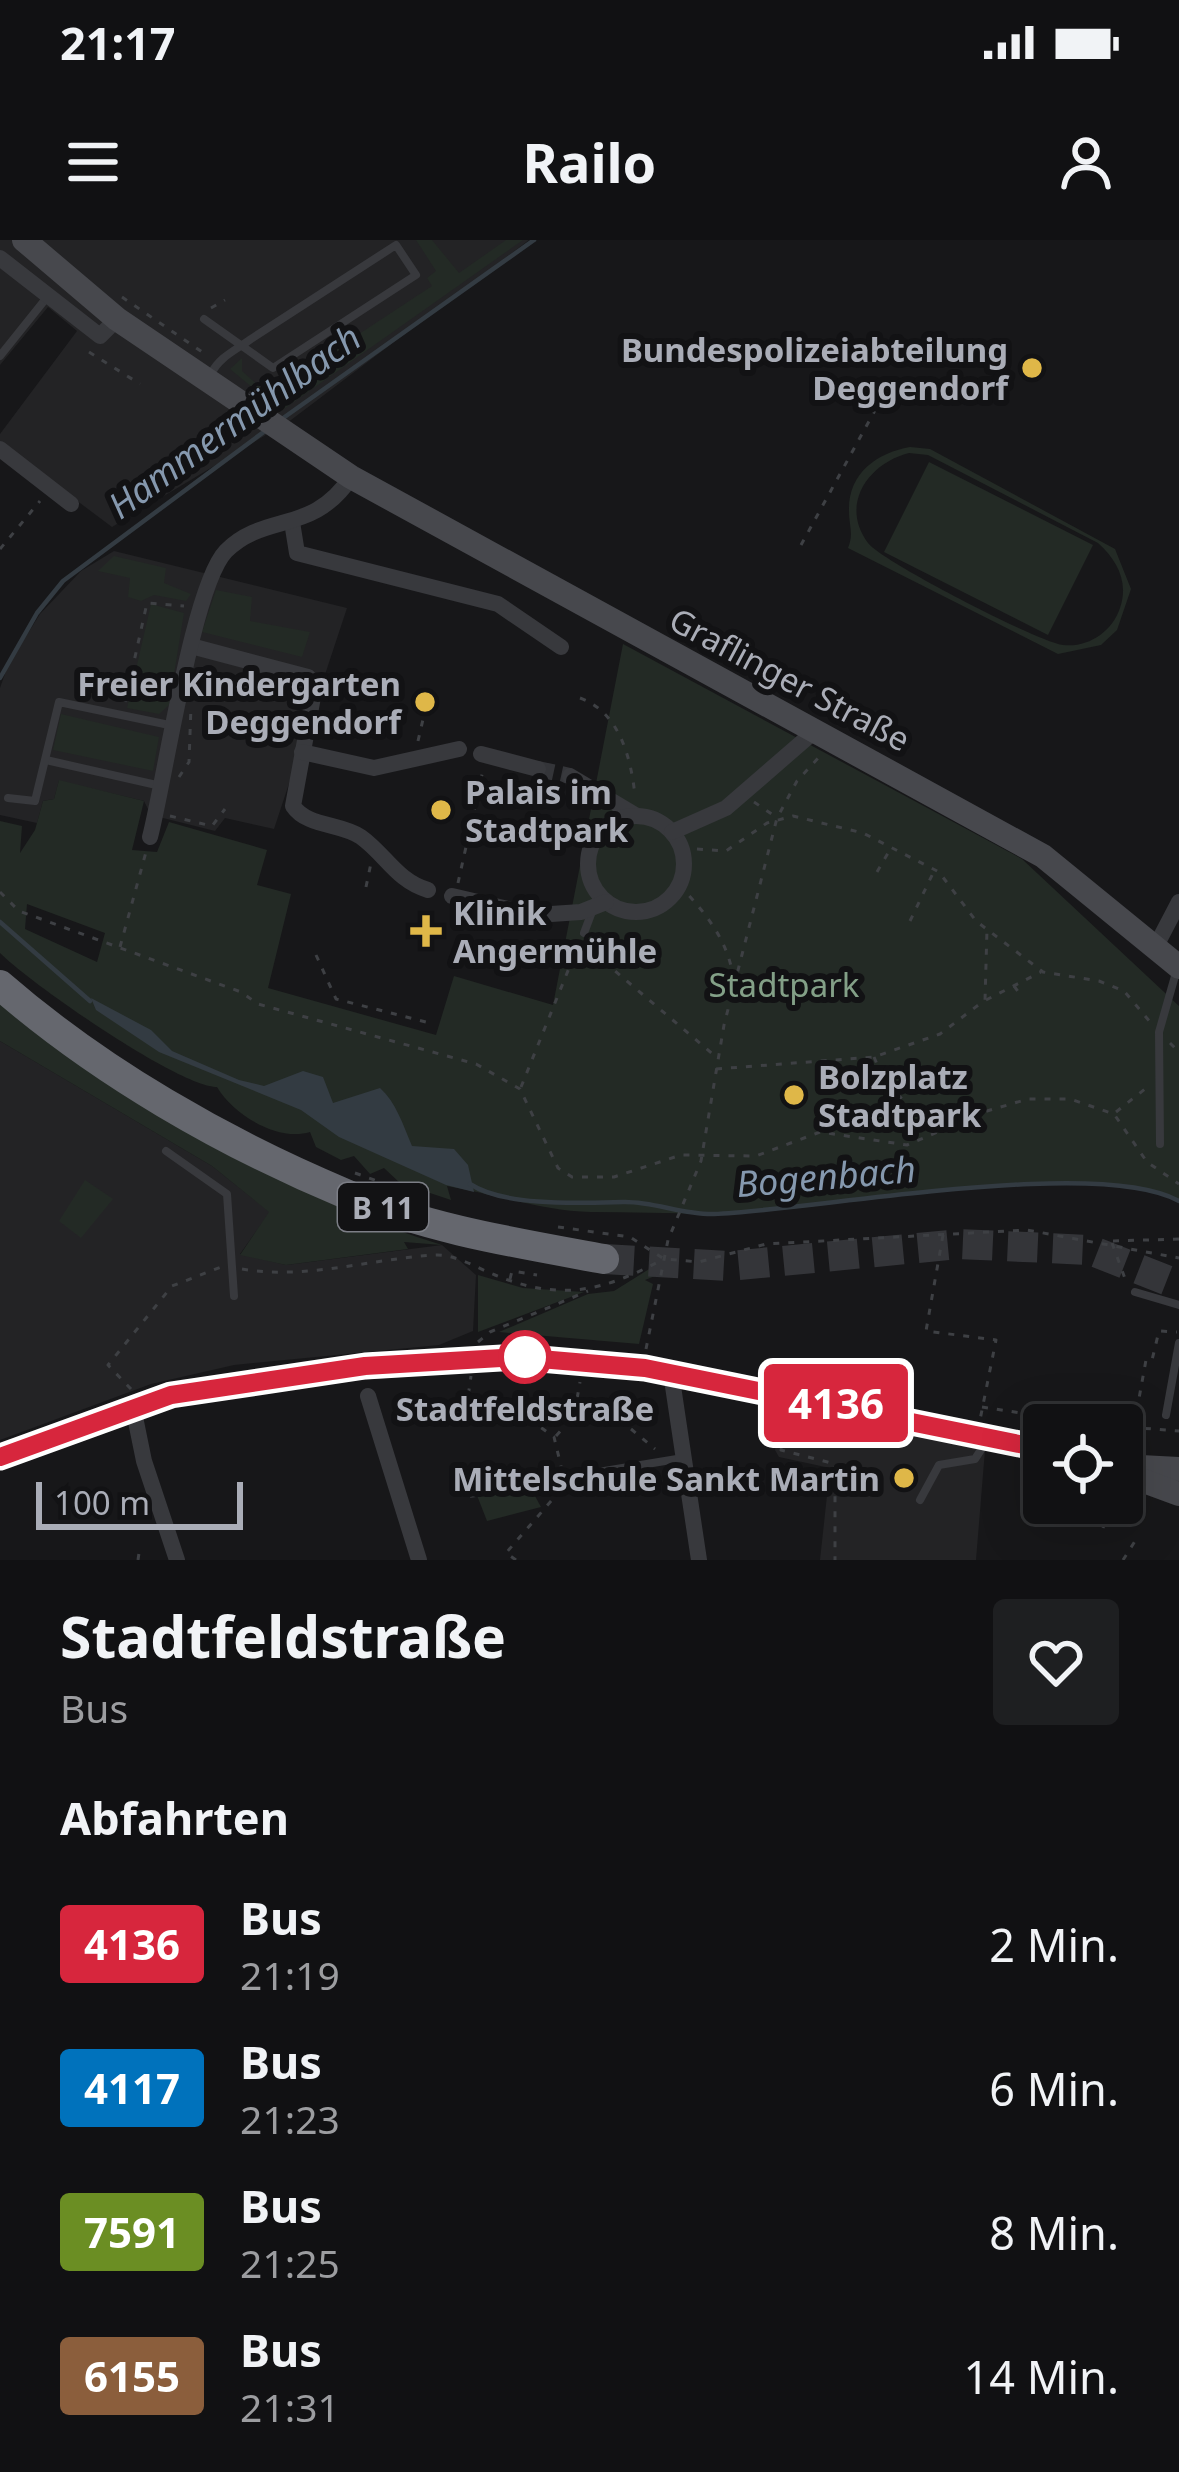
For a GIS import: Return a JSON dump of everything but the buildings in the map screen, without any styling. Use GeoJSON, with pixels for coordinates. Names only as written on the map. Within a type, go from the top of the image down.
{"type":"FeatureCollection","features":[{"type":"Feature","properties":{"kind":"highway","name":"B 11"},"geometry":{"type":"LineString","coordinates":[[0,985],[177,1110],[347,1195],[501,1240],[604,1259]]}},
{"type":"Feature","properties":{"kind":"street","name":"Graflinger Straße"},"geometry":{"type":"LineString","coordinates":[[24,240],[116,319],[351,477],[629,621],[1043,856],[1179,966]]}},
{"type":"Feature","properties":{"kind":"street"},"geometry":{"type":"LineString","coordinates":[[0,258],[100,337],[116,319]]}},
{"type":"Feature","properties":{"kind":"street"},"geometry":{"type":"LineString","coordinates":[[0,449],[71,504]]}},
{"type":"Feature","properties":{"kind":"street"},"geometry":{"type":"LineString","coordinates":[[150,837],[191,646],[215,566],[229,548],[319,513],[351,477]]}},
{"type":"Feature","properties":{"kind":"street"},"geometry":{"type":"LineString","coordinates":[[292,522],[297,553],[498,604],[561,647]]}},
{"type":"Feature","properties":{"kind":"street"},"geometry":{"type":"LineString","coordinates":[[191,646],[308,677],[315,686],[293,806],[298,814],[359,835],[408,884],[428,890]]}},
{"type":"Feature","properties":{"kind":"street"},"geometry":{"type":"LineString","coordinates":[[677,840],[825,735]]}},
{"type":"Feature","properties":{"kind":"street"},"geometry":{"type":"LineString","coordinates":[[302,752],[374,768],[459,748]]}},
{"type":"Feature","properties":{"kind":"street"},"geometry":{"type":"LineString","coordinates":[[484,754],[538,769]]}},
{"type":"Feature","properties":{"kind":"street"},"geometry":{"type":"LineString","coordinates":[[571,776],[677,840]]}},
{"type":"Feature","properties":{"kind":"street"},"geometry":{"type":"LineString","coordinates":[[600,905],[588,873],[588,856],[605,826],[638,816]]}},
{"type":"Feature","properties":{"kind":"street"},"geometry":{"type":"LineString","coordinates":[[536,915],[600,905],[621,910],[655,908],[680,885],[677,840]]}},
{"type":"Feature","properties":{"kind":"street"},"geometry":{"type":"LineString","coordinates":[[453,896],[508,909]]}},
{"type":"Feature","properties":{"kind":"street"},"geometry":{"type":"LineString","coordinates":[[1156,946],[1179,902]]}},
{"type":"Feature","properties":{"kind":"street"},"geometry":{"type":"LineString","coordinates":[[0,1457],[133,1406],[275,1377],[465,1358],[580,1361],[671,1373],[1023,1443]]}},
{"type":"Feature","properties":{"kind":"street"},"geometry":{"type":"LineString","coordinates":[[671,1373],[699,1560]]}},
{"type":"Feature","properties":{"kind":"street"},"geometry":{"type":"LineString","coordinates":[[368,1396],[419,1560]]}},
{"type":"Feature","properties":{"kind":"street"},"geometry":{"type":"LineString","coordinates":[[133,1406],[144,1461],[177,1560]]}},
{"type":"Feature","properties":{"kind":"street"},"geometry":{"type":"LineString","coordinates":[[1143,1467],[1174,1464]]}},
{"type":"Feature","properties":{"kind":"street"},"geometry":{"type":"LineString","coordinates":[[1143,1478],[1179,1494]]}},
{"type":"Feature","properties":{"kind":"lane"},"geometry":{"type":"LineString","coordinates":[[203,317],[242,346],[273,368],[416,275],[391,243],[242,346],[217,362],[208,381]]}},
{"type":"Feature","properties":{"kind":"lane"},"geometry":{"type":"LineString","coordinates":[[0,356],[49,296]]}},
{"type":"Feature","properties":{"kind":"lane"},"geometry":{"type":"LineString","coordinates":[[8,798],[35,801],[59,702],[175,727]]}},
{"type":"Feature","properties":{"kind":"lane"},"geometry":{"type":"LineString","coordinates":[[46,760],[163,787]]}},
{"type":"Feature","properties":{"kind":"lane"},"geometry":{"type":"LineString","coordinates":[[582,937],[600,905]]}},
{"type":"Feature","properties":{"kind":"lane"},"geometry":{"type":"LineString","coordinates":[[1160,1144],[1159,1032],[1179,966]]}},
{"type":"Feature","properties":{"kind":"lane"},"geometry":{"type":"LineString","coordinates":[[166,1151],[227,1194],[234,1296]]}},
{"type":"Feature","properties":{"kind":"lane"},"geometry":{"type":"LineString","coordinates":[[1135,1292],[1179,1305]]}},
{"type":"Feature","properties":{"kind":"lane"},"geometry":{"type":"LineString","coordinates":[[1166,1415],[1179,1343]]}},
{"type":"Feature","properties":{"kind":"lane"},"geometry":{"type":"LineString","coordinates":[[920,1500],[939,1465],[975,1460],[984,1435]]}},
{"type":"Feature","properties":{"kind":"lane"},"geometry":{"type":"LineString","coordinates":[[567,1480],[684,1458]]}},
{"type":"Feature","properties":{"kind":"path"},"geometry":{"type":"LineString","coordinates":[[203,317],[225,300]]}},
{"type":"Feature","properties":{"kind":"path"},"geometry":{"type":"LineString","coordinates":[[89,352],[140,384]]}},
{"type":"Feature","properties":{"kind":"path"},"geometry":{"type":"LineString","coordinates":[[801,545],[879,403]]}},
{"type":"Feature","properties":{"kind":"path"},"geometry":{"type":"LineString","coordinates":[[0,549],[50,488]]}},
{"type":"Feature","properties":{"kind":"path"},"geometry":{"type":"LineString","coordinates":[[122,716],[146,603],[200,609]]}},
{"type":"Feature","properties":{"kind":"path"},"geometry":{"type":"LineString","coordinates":[[180,776],[189,762],[193,710],[182,698]]}},
{"type":"Feature","properties":{"kind":"path"},"geometry":{"type":"LineString","coordinates":[[580,698],[596,704],[620,734],[638,816]]}},
{"type":"Feature","properties":{"kind":"path"},"geometry":{"type":"LineString","coordinates":[[416,755],[424,715]]}},
{"type":"Feature","properties":{"kind":"path"},"geometry":{"type":"LineString","coordinates":[[646,1348],[668,1240],[702,1154],[714,1069],[777,818],[825,735]]}},
{"type":"Feature","properties":{"kind":"path"},"geometry":{"type":"LineString","coordinates":[[453,896],[484,754]]}},
{"type":"Feature","properties":{"kind":"path"},"geometry":{"type":"LineString","coordinates":[[743,795],[777,818],[827,823],[935,869],[987,928],[1043,972]]}},
{"type":"Feature","properties":{"kind":"path"},"geometry":{"type":"LineString","coordinates":[[157,812],[212,826],[225,809]]}},
{"type":"Feature","properties":{"kind":"path"},"geometry":{"type":"LineString","coordinates":[[677,840],[726,850],[777,818]]}},
{"type":"Feature","properties":{"kind":"path"},"geometry":{"type":"LineString","coordinates":[[120,949],[150,837]]}},
{"type":"Feature","properties":{"kind":"path"},"geometry":{"type":"LineString","coordinates":[[877,872],[891,847]]}},
{"type":"Feature","properties":{"kind":"path"},"geometry":{"type":"LineString","coordinates":[[366,887],[374,850]]}},
{"type":"Feature","properties":{"kind":"path"},"geometry":{"type":"LineString","coordinates":[[910,921],[935,869]]}},
{"type":"Feature","properties":{"kind":"path"},"geometry":{"type":"LineString","coordinates":[[680,885],[705,912],[728,950],[735,993]]}},
{"type":"Feature","properties":{"kind":"path"},"geometry":{"type":"LineString","coordinates":[[0,892],[19,911],[278,1010],[444,1052],[520,1089],[551,1156],[572,1177],[614,1177],[656,1160],[702,1154],[756,1156],[820,1132],[907,1145],[1028,1100],[1070,1099],[1114,1114],[1148,1162],[1179,1184]]}},
{"type":"Feature","properties":{"kind":"path"},"geometry":{"type":"LineString","coordinates":[[985,1000],[987,928]]}},
{"type":"Feature","properties":{"kind":"path"},"geometry":{"type":"LineString","coordinates":[[520,1089],[582,937],[717,1058]]}},
{"type":"Feature","properties":{"kind":"path"},"geometry":{"type":"LineString","coordinates":[[316,955],[336,999],[426,1022]]}},
{"type":"Feature","properties":{"kind":"path"},"geometry":{"type":"LineString","coordinates":[[714,1069],[874,1057],[940,1034],[985,1000],[1043,972],[1070,974],[1124,992],[1159,1032]]}},
{"type":"Feature","properties":{"kind":"path"},"geometry":{"type":"LineString","coordinates":[[1013,984],[1023,998]]}},
{"type":"Feature","properties":{"kind":"path"},"geometry":{"type":"LineString","coordinates":[[874,1057],[884,1082],[937,1133]]}},
{"type":"Feature","properties":{"kind":"path"},"geometry":{"type":"LineString","coordinates":[[1114,1114],[1159,1078]]}},
{"type":"Feature","properties":{"kind":"path"},"geometry":{"type":"LineString","coordinates":[[338,1166],[400,1189]]}},
{"type":"Feature","properties":{"kind":"path"},"geometry":{"type":"LineString","coordinates":[[553,1226],[630,1237],[664,1259],[699,1262],[766,1244],[1027,1230],[1112,1241],[1179,1258]]}},
{"type":"Feature","properties":{"kind":"path"},"geometry":{"type":"LineString","coordinates":[[943,1233],[926,1331],[996,1340],[982,1407],[984,1435]]}},
{"type":"Feature","properties":{"kind":"path"},"geometry":{"type":"LineString","coordinates":[[1112,1241],[1179,1239]]}},
{"type":"Feature","properties":{"kind":"path"},"geometry":{"type":"LineString","coordinates":[[1112,1241],[1122,1279],[1135,1292]]}},
{"type":"Feature","properties":{"kind":"path"},"geometry":{"type":"LineString","coordinates":[[133,1406],[130,1385],[109,1365],[172,1286],[214,1266],[293,1274],[441,1254],[510,1280],[587,1291]]}},
{"type":"Feature","properties":{"kind":"path"},"geometry":{"type":"LineString","coordinates":[[445,1425],[465,1418],[471,1408],[465,1358],[490,1332],[587,1291],[611,1287],[664,1259]]}},
{"type":"Feature","properties":{"kind":"path"},"geometry":{"type":"LineString","coordinates":[[510,1280],[512,1271],[537,1275]]}},
{"type":"Feature","properties":{"kind":"path"},"geometry":{"type":"LineString","coordinates":[[1138,1404],[1146,1360],[1152,1360],[1160,1331],[1179,1332]]}},
{"type":"Feature","properties":{"kind":"path"},"geometry":{"type":"LineString","coordinates":[[554,1437],[574,1416],[580,1398],[580,1361]]}},
{"type":"Feature","properties":{"kind":"path"},"geometry":{"type":"LineString","coordinates":[[982,1407],[1023,1414]]}},
{"type":"Feature","properties":{"kind":"path"},"geometry":{"type":"LineString","coordinates":[[517,1410],[554,1437],[567,1480]]}},
{"type":"Feature","properties":{"kind":"path"},"geometry":{"type":"LineString","coordinates":[[1011,1419],[1012,1412]]}},
{"type":"Feature","properties":{"kind":"path"},"geometry":{"type":"LineString","coordinates":[[788,1420],[781,1450],[835,1464],[835,1560]]}},
{"type":"Feature","properties":{"kind":"path"},"geometry":{"type":"LineString","coordinates":[[1143,1427],[1179,1431]]}},
{"type":"Feature","properties":{"kind":"path"},"geometry":{"type":"LineString","coordinates":[[1143,1430],[1147,1427]]}},
{"type":"Feature","properties":{"kind":"path"},"geometry":{"type":"LineString","coordinates":[[631,1429],[655,1448],[656,1463]]}},
{"type":"Feature","properties":{"kind":"path"},"geometry":{"type":"LineString","coordinates":[[458,1490],[465,1497],[567,1480]]}},
{"type":"Feature","properties":{"kind":"path"},"geometry":{"type":"LineString","coordinates":[[516,1560],[506,1553],[567,1480]]}},
{"type":"Feature","properties":{"kind":"path"},"geometry":{"type":"LineString","coordinates":[[1103,1528],[1104,1524]]}},
{"type":"Feature","properties":{"kind":"path"},"geometry":{"type":"LineString","coordinates":[[1124,1560],[1137,1538]]}},
{"type":"Feature","properties":{"kind":"shaded area"},"geometry":{"type":"Polygon","coordinates":[[[0,240],[529,240],[291,420],[112,527],[0,443],[0,434],[77,331],[48,307],[0,365],[0,240]]]}},
{"type":"Feature","properties":{"kind":"shaded area"},"geometry":{"type":"Polygon","coordinates":[[[114,551],[347,608],[274,829],[225,818],[215,831],[151,815],[144,801],[59,781],[54,799],[43,801],[37,823],[0,815],[0,688],[8,665],[40,614],[81,571],[114,551]]]}},
{"type":"Feature","properties":{"kind":"shaded area"},"geometry":{"type":"Polygon","coordinates":[[[91,998],[151,1030],[172,1051],[239,1080],[264,1086],[303,1071],[323,1077],[333,1103],[380,1088],[395,1107],[412,1146],[454,1149],[468,1165],[474,1192],[446,1185],[339,1137],[301,1110],[159,1052],[96,1010],[91,998]]]}},
{"type":"Feature","properties":{"kind":"shaded area"},"geometry":{"type":"Polygon","coordinates":[[[0,1041],[212,1166],[270,1212],[240,1254],[286,1265],[442,1245],[476,1275],[473,1331],[439,1345],[234,1365],[151,1384],[0,1440],[0,1041]]]}},
{"type":"Feature","properties":{"kind":"shaded area","name":"Mittelschule Sankt Martin"},"geometry":{"type":"Polygon","coordinates":[[[783,1412],[985,1450],[976,1560],[820,1560],[830,1468],[779,1457],[775,1450],[783,1412]]]}},
{"type":"Feature","properties":{"kind":"green space"},"geometry":{"type":"Polygon","coordinates":[[[416,240],[432,240],[459,273],[506,240],[523,240],[281,411],[230,369],[242,358],[242,371],[261,388],[273,378],[280,386],[432,286],[427,278],[436,271],[416,240]]]}},
{"type":"Feature","properties":{"kind":"green space"},"geometry":{"type":"Polygon","coordinates":[[[930,449],[1115,549],[1131,589],[1117,630],[1101,645],[1058,654],[848,548],[853,486],[866,467],[898,450],[930,449]],[[909,453],[895,458],[863,487],[857,514],[868,543],[929,583],[1049,641],[1081,644],[1105,631],[1120,608],[1123,589],[1116,564],[1098,543],[928,455],[909,453]]]}},
{"type":"Feature","properties":{"kind":"green space"},"geometry":{"type":"Polygon","coordinates":[[[929,462],[1093,545],[1048,635],[884,552],[929,462]]]}},
{"type":"Feature","properties":{"kind":"green space"},"geometry":{"type":"Polygon","coordinates":[[[114,556],[166,568],[164,583],[191,594],[186,601],[154,595],[141,601],[128,597],[130,578],[98,571],[114,556]]]}},
{"type":"Feature","properties":{"kind":"green space"},"geometry":{"type":"Polygon","coordinates":[[[216,590],[252,597],[250,621],[310,632],[302,657],[202,632],[216,590]]]}},
{"type":"Feature","properties":{"kind":"green space"},"geometry":{"type":"Polygon","coordinates":[[[151,604],[184,613],[169,705],[159,714],[127,708],[151,604]]]}},
{"type":"Feature","properties":{"kind":"green space","name":"Stadtpark"},"geometry":{"type":"Polygon","coordinates":[[[623,644],[1022,859],[1179,1006],[1179,1201],[1137,1188],[1020,1184],[757,1212],[591,1212],[447,1186],[451,1200],[400,1183],[384,1168],[370,1174],[354,1156],[341,1160],[316,1147],[310,1132],[284,1133],[257,1123],[217,1087],[198,1083],[140,1053],[72,1009],[0,953],[0,821],[22,826],[20,853],[35,830],[43,801],[54,799],[59,780],[144,801],[132,850],[157,852],[169,822],[267,850],[257,885],[291,894],[268,988],[436,1035],[454,976],[553,1005],[623,644]],[[27,904],[25,929],[97,962],[105,933],[27,904]]]}},
{"type":"Feature","properties":{"kind":"green space"},"geometry":{"type":"Polygon","coordinates":[[[61,714],[159,737],[153,771],[53,750],[61,714]]]}},
{"type":"Feature","properties":{"kind":"green space"},"geometry":{"type":"Polygon","coordinates":[[[0,1003],[212,1142],[321,1199],[442,1245],[404,1242],[408,1249],[286,1265],[240,1255],[269,1212],[212,1166],[0,1041],[0,1003]]]}},
{"type":"Feature","properties":{"kind":"green space"},"geometry":{"type":"Polygon","coordinates":[[[85,1180],[113,1199],[81,1238],[59,1221],[85,1180]]]}},
{"type":"Feature","properties":{"kind":"green space"},"geometry":{"type":"Polygon","coordinates":[[[654,1266],[655,1276],[645,1280],[653,1284],[639,1344],[499,1332],[588,1294],[614,1291],[654,1266]]]}},
{"type":"Feature","properties":{"kind":"green space"},"geometry":{"type":"Polygon","coordinates":[[[478,1275],[523,1288],[584,1292],[478,1332],[478,1275]]]}},
{"type":"Feature","properties":{"kind":"green space"},"geometry":{"type":"Polygon","coordinates":[[[517,1463],[541,1507],[487,1521],[471,1480],[517,1463]]]}},
{"type":"Feature","properties":{"kind":"waterway","name":"Hammermühlbach"},"geometry":{"type":"LineString","coordinates":[[279,421],[534,240]]}},
{"type":"Feature","properties":{"kind":"waterway","name":"Hammermühlbach"},"geometry":{"type":"LineString","coordinates":[[0,678],[37,613],[63,581],[265,431]]}},
{"type":"Feature","properties":{"kind":"waterway","name":"Bogenbach"},"geometry":{"type":"LineString","coordinates":[[0,922],[90,1001]]}},
{"type":"Feature","properties":{"kind":"waterway","name":"Bogenbach"},"geometry":{"type":"LineString","coordinates":[[470,1184],[523,1200],[634,1202],[702,1214],[1023,1184],[1140,1188],[1179,1201]]}},
{"type":"Feature","properties":{"kind":"tunnel"},"geometry":{"type":"LineString","coordinates":[[538,769],[570,776]]}},
{"type":"Feature","properties":{"kind":"tunnel"},"geometry":{"type":"LineString","coordinates":[[604,1259],[730,1266],[959,1244],[1090,1250],[1179,1285]]}},
{"type":"Feature","properties":{"kind":"bus line","name":"4136"},"geometry":{"type":"LineString","coordinates":[[0,1457],[171,1395],[365,1366],[517,1357],[645,1368],[1023,1444]]}},
{"type":"Feature","properties":{"kind":"place","name":"Bundespolizeiabteilung Deggendorf"},"geometry":{"type":"Point","coordinates":[1032,368]}},
{"type":"Feature","properties":{"kind":"place","name":"Freier Kindergarten Deggendorf"},"geometry":{"type":"Point","coordinates":[425,702]}},
{"type":"Feature","properties":{"kind":"place","name":"Palais im Stadtpark"},"geometry":{"type":"Point","coordinates":[441,810]}},
{"type":"Feature","properties":{"kind":"place","name":"Klinik Angermühle"},"geometry":{"type":"Point","coordinates":[426,931]}},
{"type":"Feature","properties":{"kind":"place","name":"Bolzplatz Stadtpark"},"geometry":{"type":"Point","coordinates":[794,1095]}},
{"type":"Feature","properties":{"kind":"place","name":"Stadtfeldstraße"},"geometry":{"type":"Point","coordinates":[525,1357]}},
{"type":"Feature","properties":{"kind":"place","name":"Mittelschule Sankt Martin"},"geometry":{"type":"Point","coordinates":[904,1478]}}]}
